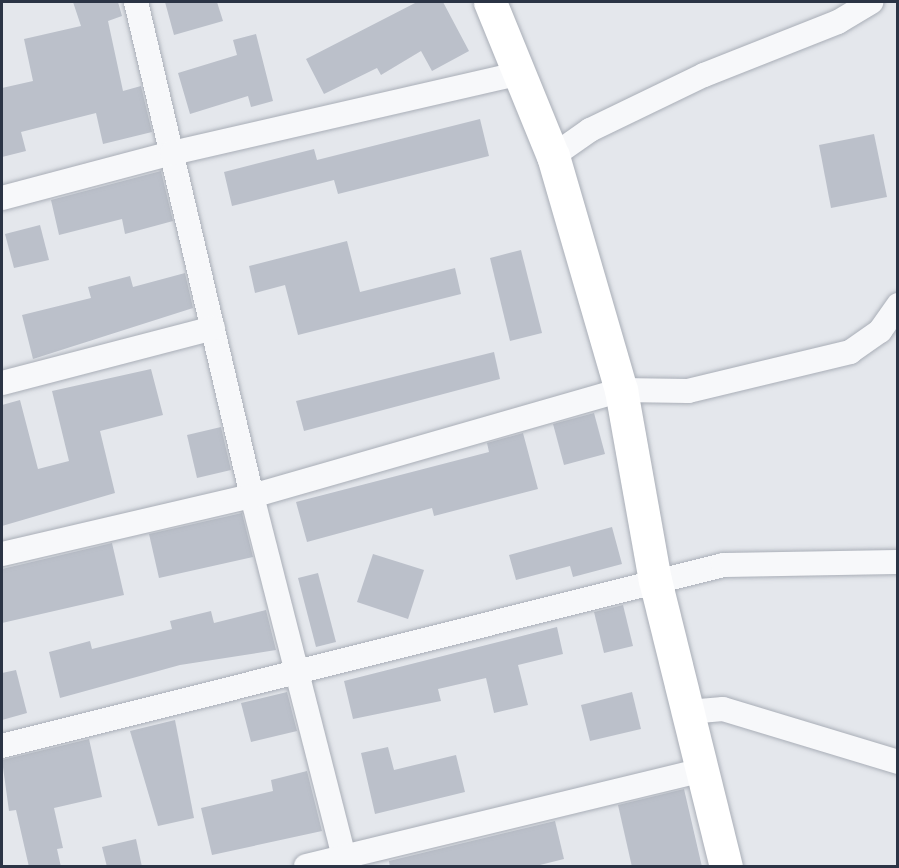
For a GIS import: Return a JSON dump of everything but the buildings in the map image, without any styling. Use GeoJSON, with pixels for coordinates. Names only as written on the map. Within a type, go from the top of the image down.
{"type":"FeatureCollection","features":[{"type":"Feature","properties":{"kind":"main road"},"geometry":{"type":"LineString","coordinates":[[490,2],[553,156],[621,390],[656,580],[726,867]]}},
{"type":"Feature","properties":{"kind":"street"},"geometry":{"type":"LineString","coordinates":[[136,2],[252,496],[345,862]]}},
{"type":"Feature","properties":{"kind":"street"},"geometry":{"type":"LineString","coordinates":[[553,156],[590,130],[704,75],[838,22],[871,2]]}},
{"type":"Feature","properties":{"kind":"street"},"geometry":{"type":"LineString","coordinates":[[2,198],[172,153],[521,74]]}},
{"type":"Feature","properties":{"kind":"street"},"geometry":{"type":"LineString","coordinates":[[2,554],[252,496],[621,390],[688,391],[850,352],[889,330],[897,305]]}},
{"type":"Feature","properties":{"kind":"street"},"geometry":{"type":"LineString","coordinates":[[2,383],[213,328]]}},
{"type":"Feature","properties":{"kind":"street"},"geometry":{"type":"LineString","coordinates":[[2,746],[656,580],[723,566],[897,562]]}},
{"type":"Feature","properties":{"kind":"street"},"geometry":{"type":"LineString","coordinates":[[688,712],[723,709],[897,762]]}},
{"type":"Feature","properties":{"kind":"street"},"geometry":{"type":"LineString","coordinates":[[306,867],[345,862],[702,770]]}}]}
